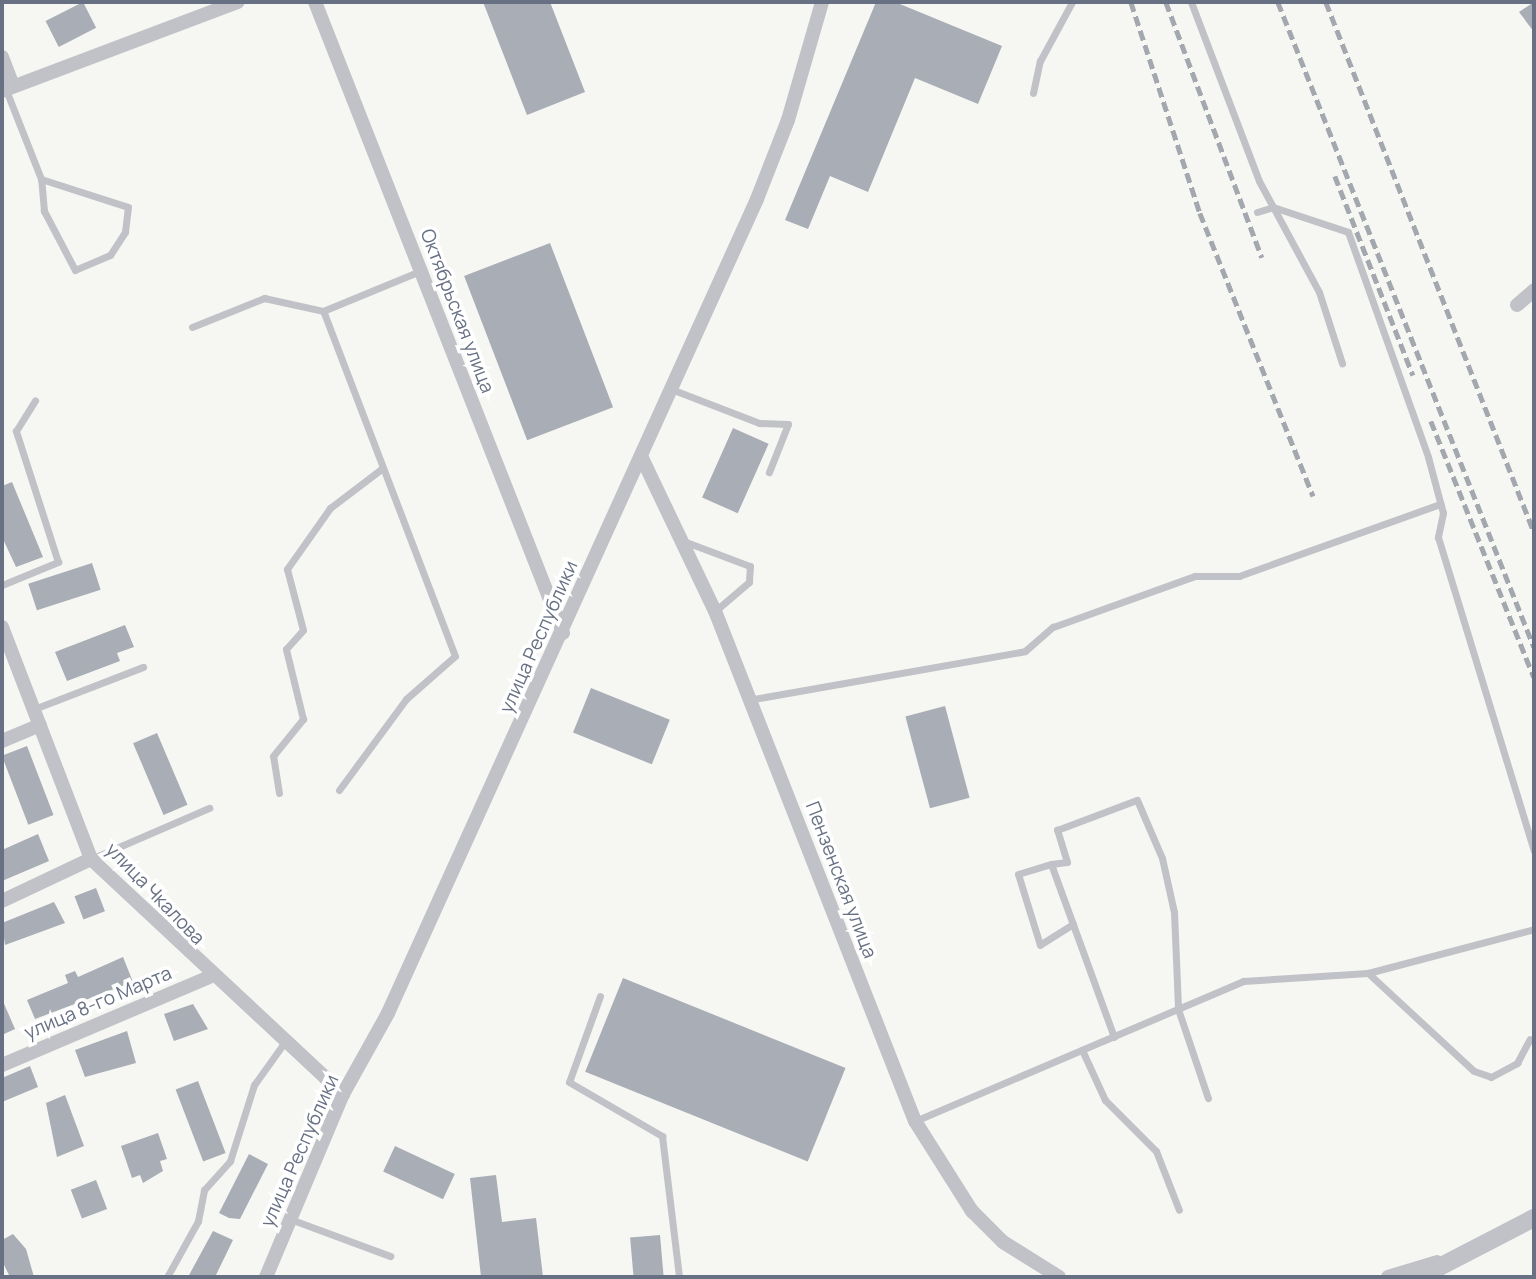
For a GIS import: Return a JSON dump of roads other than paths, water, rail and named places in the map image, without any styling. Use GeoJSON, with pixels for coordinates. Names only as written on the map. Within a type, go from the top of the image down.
{"type":"FeatureCollection","features":[{"type":"Feature","properties":{"kind":"street"},"geometry":{"type":"LineString","coordinates":[[2,57],[7,89],[238,2]]}},
{"type":"Feature","properties":{"kind":"street","name":"Октябрьская улица"},"geometry":{"type":"LineString","coordinates":[[315,2],[563,634]]}},
{"type":"Feature","properties":{"kind":"street","name":"улица Республики"},"geometry":{"type":"LineString","coordinates":[[266,1277],[343,1094],[388,1013],[563,634],[671,389],[788,120],[822,2]]}},
{"type":"Feature","properties":{"kind":"street"},"geometry":{"type":"LineString","coordinates":[[1517,305],[1534,290]]}},
{"type":"Feature","properties":{"kind":"street","name":"Пензенская улица"},"geometry":{"type":"LineString","coordinates":[[641,456],[686,542],[715,611],[915,1121],[972,1211],[1003,1242],[1059,1277]]}},
{"type":"Feature","properties":{"kind":"street","name":"улица Чкалова"},"geometry":{"type":"LineString","coordinates":[[2,627],[91,859],[209,976],[343,1094]]}},
{"type":"Feature","properties":{"kind":"street"},"geometry":{"type":"LineString","coordinates":[[2,741],[40,725]]}},
{"type":"Feature","properties":{"kind":"street"},"geometry":{"type":"LineString","coordinates":[[2,901],[91,859]]}},
{"type":"Feature","properties":{"kind":"street","name":"улица 8-го Марта"},"geometry":{"type":"LineString","coordinates":[[2,1065],[209,976]]}},
{"type":"Feature","properties":{"kind":"street"},"geometry":{"type":"LineString","coordinates":[[1420,1277],[1534,1218]]}},
{"type":"Feature","properties":{"kind":"street"},"geometry":{"type":"LineString","coordinates":[[1388,1277],[1471,1251]]}},
{"type":"Feature","properties":{"kind":"lane"},"geometry":{"type":"LineString","coordinates":[[1033,93],[1040,61],[1072,2]]}},
{"type":"Feature","properties":{"kind":"lane"},"geometry":{"type":"LineString","coordinates":[[1191,2],[1273,207],[1319,292],[1342,363]]}},
{"type":"Feature","properties":{"kind":"lane"},"geometry":{"type":"LineString","coordinates":[[7,89],[41,179],[44,211],[75,270],[110,255],[125,232],[128,207],[41,179]]}},
{"type":"Feature","properties":{"kind":"lane"},"geometry":{"type":"LineString","coordinates":[[1257,212],[1273,207],[1348,232],[1440,504],[1437,537],[1534,851]]}},
{"type":"Feature","properties":{"kind":"lane"},"geometry":{"type":"LineString","coordinates":[[192,327],[264,298],[323,311],[421,270]]}},
{"type":"Feature","properties":{"kind":"lane"},"geometry":{"type":"LineString","coordinates":[[323,311],[380,470],[439,602],[455,656],[406,699],[339,790]]}},
{"type":"Feature","properties":{"kind":"lane"},"geometry":{"type":"LineString","coordinates":[[671,389],[759,424],[788,424],[769,471]]}},
{"type":"Feature","properties":{"kind":"lane"},"geometry":{"type":"LineString","coordinates":[[2,585],[58,562],[16,431],[35,400]]}},
{"type":"Feature","properties":{"kind":"lane"},"geometry":{"type":"LineString","coordinates":[[279,793],[273,756],[303,719],[286,649],[303,630],[287,569],[330,508],[380,470]]}},
{"type":"Feature","properties":{"kind":"lane"},"geometry":{"type":"LineString","coordinates":[[748,700],[1025,651],[1053,626],[1182,580],[1239,576],[1440,504]]}},
{"type":"Feature","properties":{"kind":"lane"},"geometry":{"type":"LineString","coordinates":[[686,542],[750,566],[749,582],[715,611]]}},
{"type":"Feature","properties":{"kind":"lane"},"geometry":{"type":"LineString","coordinates":[[34,709],[144,667]]}},
{"type":"Feature","properties":{"kind":"lane"},"geometry":{"type":"LineString","coordinates":[[1073,924],[1040,945],[1018,874],[1068,862],[1057,830],[1137,800],[1162,858],[1174,912],[1178,1009],[1208,1098]]}},
{"type":"Feature","properties":{"kind":"lane"},"geometry":{"type":"LineString","coordinates":[[91,859],[209,808]]}},
{"type":"Feature","properties":{"kind":"lane"},"geometry":{"type":"LineString","coordinates":[[1051,864],[1114,1037]]}},
{"type":"Feature","properties":{"kind":"lane"},"geometry":{"type":"LineString","coordinates":[[915,1121],[1243,981],[1368,972],[1534,929]]}},
{"type":"Feature","properties":{"kind":"lane"},"geometry":{"type":"LineString","coordinates":[[1368,972],[1474,1071],[1492,1077],[1508,1068],[1530,1039]]}},
{"type":"Feature","properties":{"kind":"lane"},"geometry":{"type":"LineString","coordinates":[[600,996],[569,1082],[662,1136],[679,1277]]}},
{"type":"Feature","properties":{"kind":"lane"},"geometry":{"type":"LineString","coordinates":[[167,1277],[198,1221],[204,1190],[230,1161],[254,1085],[284,1043]]}},
{"type":"Feature","properties":{"kind":"lane"},"geometry":{"type":"LineString","coordinates":[[1082,1050],[1105,1100],[1156,1151],[1179,1210]]}},
{"type":"Feature","properties":{"kind":"lane"},"geometry":{"type":"LineString","coordinates":[[290,1219],[390,1256]]}},
{"type":"Feature","properties":{"kind":"railway"},"geometry":{"type":"LineString","coordinates":[[1131,2],[1200,213],[1313,496]]}},
{"type":"Feature","properties":{"kind":"railway"},"geometry":{"type":"LineString","coordinates":[[1166,2],[1262,258]]}},
{"type":"Feature","properties":{"kind":"railway"},"geometry":{"type":"LineString","coordinates":[[1278,2],[1534,647]]}},
{"type":"Feature","properties":{"kind":"railway"},"geometry":{"type":"LineString","coordinates":[[1326,2],[1534,532]]}},
{"type":"Feature","properties":{"kind":"railway"},"geometry":{"type":"LineString","coordinates":[[1335,176],[1413,375]]}},
{"type":"Feature","properties":{"kind":"railway"},"geometry":{"type":"LineString","coordinates":[[1431,421],[1534,677]]}}]}
